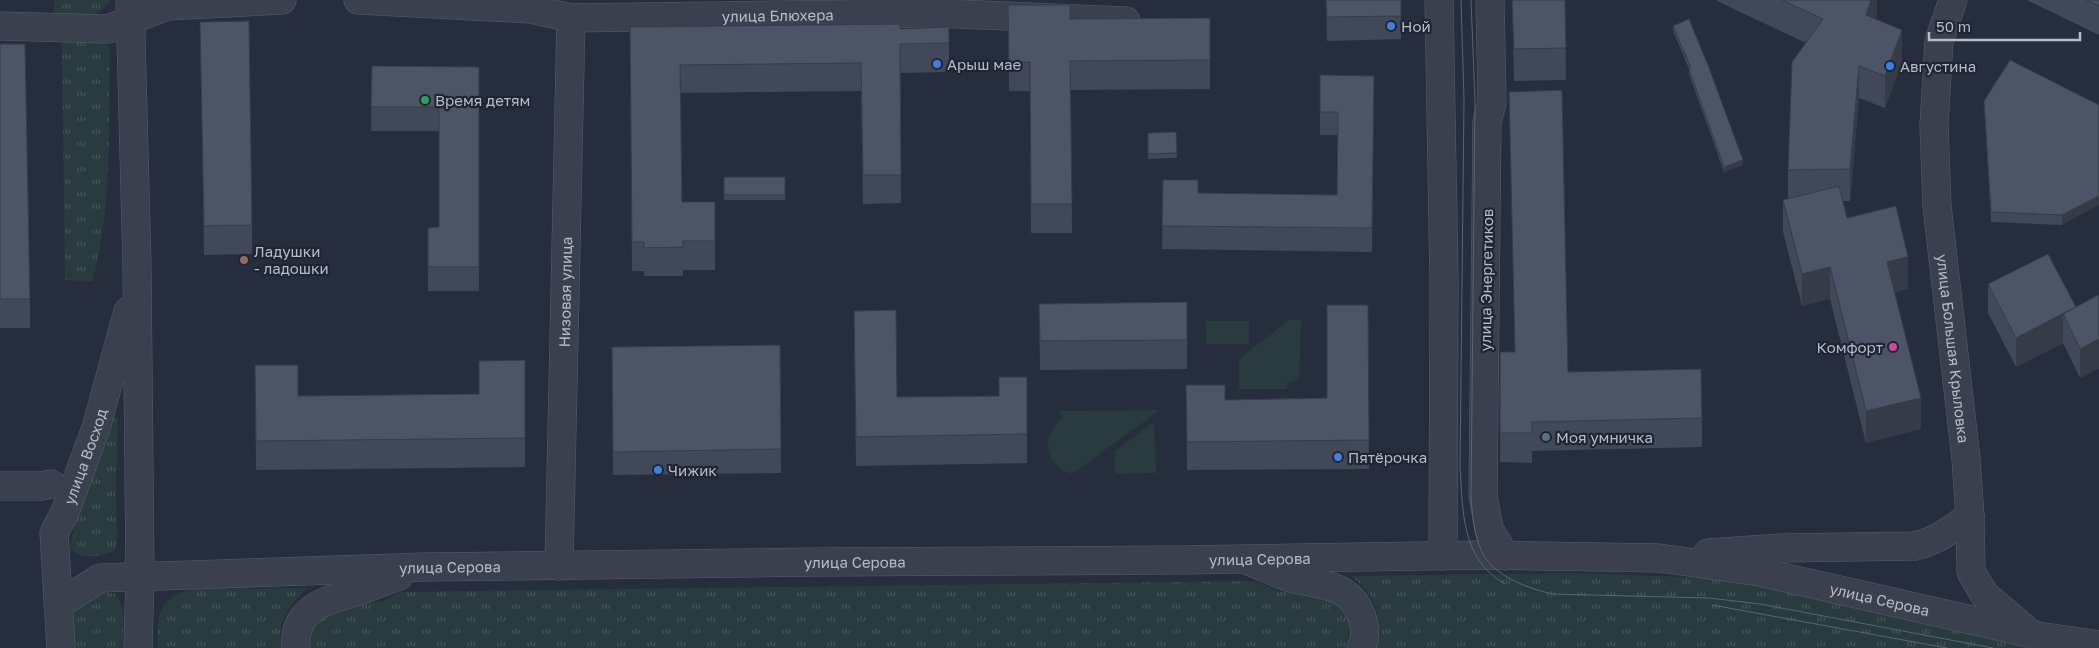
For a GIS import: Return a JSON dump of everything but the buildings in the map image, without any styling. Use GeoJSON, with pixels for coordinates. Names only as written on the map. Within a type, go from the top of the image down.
{"type":"FeatureCollection","features":[{"type":"Feature","properties":{"kind":"street"},"geometry":{"type":"LineString","coordinates":[[0,26],[108,30],[130,11],[167,6],[282,0]]}},
{"type":"Feature","properties":{"kind":"street","name":"улица Блюхера"},"geometry":{"type":"LineString","coordinates":[[358,0],[531,9],[571,18],[934,7],[1150,22]]}},
{"type":"Feature","properties":{"kind":"street"},"geometry":{"type":"LineString","coordinates":[[1440,0],[1444,282],[1443,556]]}},
{"type":"Feature","properties":{"kind":"street","name":"улица Энергетиков"},"geometry":{"type":"LineString","coordinates":[[1490,0],[1492,103],[1488,122],[1483,495],[1489,529],[1505,556]]}},
{"type":"Feature","properties":{"kind":"street","name":"улица Большая Крыловка"},"geometry":{"type":"LineString","coordinates":[[1952,0],[1939,41],[1934,125],[1937,206],[1964,440],[1970,516],[1971,572],[1984,594],[2029,633]]}},
{"type":"Feature","properties":{"kind":"street","name":"улица Восход"},"geometry":{"type":"LineString","coordinates":[[130,11],[137,266],[140,576],[138,648]]}},
{"type":"Feature","properties":{"kind":"street","name":"Низовая улица"},"geometry":{"type":"LineString","coordinates":[[559,566],[571,18]]}},
{"type":"Feature","properties":{"kind":"street","name":"улица Восход"},"geometry":{"type":"LineString","coordinates":[[61,648],[54,533],[65,512],[96,428],[129,308],[137,266]]}},
{"type":"Feature","properties":{"kind":"street"},"geometry":{"type":"LineString","coordinates":[[0,486],[41,486],[51,484]]}},
{"type":"Feature","properties":{"kind":"street","name":"улица Серова"},"geometry":{"type":"LineString","coordinates":[[58,605],[100,578],[424,567],[1443,556],[1659,558],[1782,548],[1915,546],[1929,543],[1946,535],[1970,516]]}},
{"type":"Feature","properties":{"kind":"street"},"geometry":{"type":"LineString","coordinates":[[1242,558],[1290,578],[1332,586],[1350,598],[1360,611],[1363,622],[1364,632],[1361,648]]}},
{"type":"Feature","properties":{"kind":"street","name":"улица Серова"},"geometry":{"type":"LineString","coordinates":[[1659,558],[1760,572],[2038,636],[2099,645]]}},
{"type":"Feature","properties":{"kind":"street"},"geometry":{"type":"LineString","coordinates":[[296,648],[295,637],[300,623],[310,610],[325,601],[424,567]]}},
{"type":"Feature","properties":{"kind":"green space"},"geometry":{"type":"Polygon","coordinates":[[[54,0],[109,0],[109,3],[91,19],[54,19],[54,0]]]}},
{"type":"Feature","properties":{"kind":"green space"},"geometry":{"type":"Polygon","coordinates":[[[100,41],[110,48],[108,166],[99,254],[92,282],[65,280],[62,42],[100,41]]]}},
{"type":"Feature","properties":{"kind":"green space"},"geometry":{"type":"Polygon","coordinates":[[[1289,320],[1301,320],[1299,377],[1293,382],[1287,383],[1287,389],[1239,389],[1239,359],[1289,320]]]}},
{"type":"Feature","properties":{"kind":"green space"},"geometry":{"type":"Polygon","coordinates":[[[1206,321],[1249,321],[1249,344],[1206,344],[1206,321]]]}},
{"type":"Feature","properties":{"kind":"green space"},"geometry":{"type":"Polygon","coordinates":[[[1160,410],[1072,474],[1063,470],[1051,457],[1048,449],[1048,440],[1051,432],[1063,418],[1059,411],[1160,410]]]}},
{"type":"Feature","properties":{"kind":"green space"},"geometry":{"type":"Polygon","coordinates":[[[118,418],[117,542],[115,550],[92,556],[80,555],[70,548],[74,528],[109,419],[118,418]]]}},
{"type":"Feature","properties":{"kind":"green space"},"geometry":{"type":"Polygon","coordinates":[[[1154,422],[1156,473],[1115,474],[1115,451],[1154,422]]]}},
{"type":"Feature","properties":{"kind":"green space"},"geometry":{"type":"Polygon","coordinates":[[[1580,573],[1706,578],[1752,584],[2056,648],[1371,648],[1377,627],[1376,608],[1367,591],[1351,576],[1580,573]]]}},
{"type":"Feature","properties":{"kind":"green space"},"geometry":{"type":"Polygon","coordinates":[[[1255,581],[1280,592],[1314,589],[1344,605],[1349,626],[1346,648],[308,648],[310,623],[345,602],[381,602],[400,592],[1255,581]]]}},
{"type":"Feature","properties":{"kind":"green space"},"geometry":{"type":"Polygon","coordinates":[[[308,588],[295,600],[282,622],[280,639],[282,648],[158,648],[159,617],[166,603],[181,593],[193,589],[308,588]]]}},
{"type":"Feature","properties":{"kind":"green space"},"geometry":{"type":"Polygon","coordinates":[[[101,592],[116,594],[119,600],[123,613],[121,648],[66,648],[71,619],[77,609],[101,592]]]}},
{"type":"Feature","properties":{"kind":"tram line"},"geometry":{"type":"LineString","coordinates":[[1461,0],[1464,99],[1460,467],[1462,501],[1467,533],[1472,548],[1480,562],[1491,574],[1505,584]]}},
{"type":"Feature","properties":{"kind":"tram line"},"geometry":{"type":"LineString","coordinates":[[1471,0],[1475,100],[1471,499],[1477,540],[1487,560],[1503,575],[1533,589],[1553,594],[1709,598],[1760,604],[1993,648]]}},
{"type":"Feature","properties":{"kind":"tram line"},"geometry":{"type":"LineString","coordinates":[[1712,605],[1947,648]]}},
{"type":"Feature","properties":{"kind":"place","name":"Ной"},"geometry":{"type":"Point","coordinates":[1391,26]}},
{"type":"Feature","properties":{"kind":"place","name":"Арыш мае"},"geometry":{"type":"Point","coordinates":[937,64]}},
{"type":"Feature","properties":{"kind":"place","name":"Августина"},"geometry":{"type":"Point","coordinates":[1890,66]}},
{"type":"Feature","properties":{"kind":"place","name":"Время детям"},"geometry":{"type":"Point","coordinates":[425,100]}},
{"type":"Feature","properties":{"kind":"place","name":"Ладушки - ладошки"},"geometry":{"type":"Point","coordinates":[244,260]}},
{"type":"Feature","properties":{"kind":"place","name":"Комфорт"},"geometry":{"type":"Point","coordinates":[1893,347]}},
{"type":"Feature","properties":{"kind":"place","name":"Моя умничка"},"geometry":{"type":"Point","coordinates":[1546,437]}},
{"type":"Feature","properties":{"kind":"place","name":"Пятёрочка"},"geometry":{"type":"Point","coordinates":[1338,457]}},
{"type":"Feature","properties":{"kind":"place","name":"Чижик"},"geometry":{"type":"Point","coordinates":[658,470]}}]}
